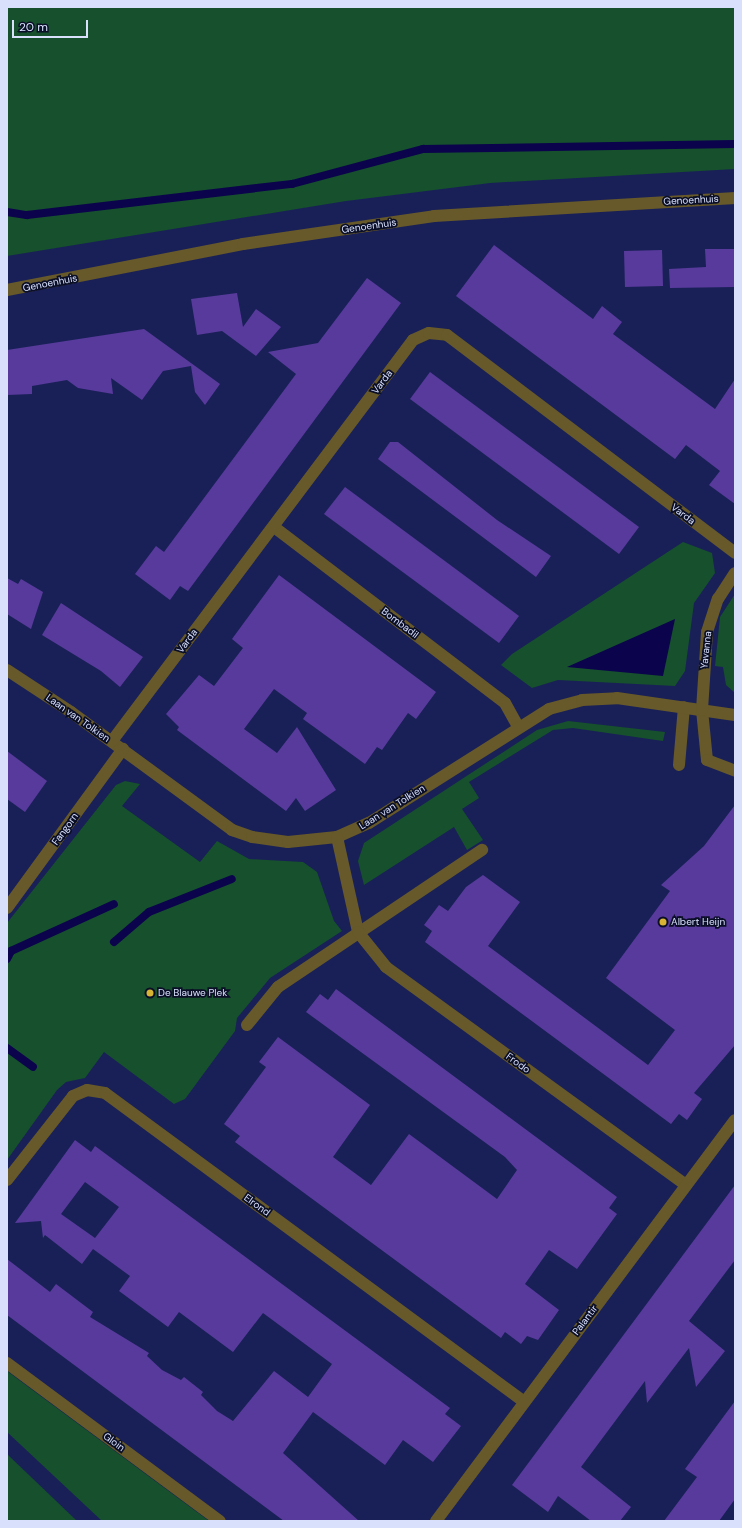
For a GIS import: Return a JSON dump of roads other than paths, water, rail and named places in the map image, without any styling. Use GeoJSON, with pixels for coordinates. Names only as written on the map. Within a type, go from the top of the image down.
{"type":"FeatureCollection","features":[{"type":"Feature","properties":{"kind":"street","name":"Genoenhuis"},"geometry":{"type":"LineString","coordinates":[[7,290],[244,244],[434,216],[735,198]]}},
{"type":"Feature","properties":{"kind":"street","name":"Varda"},"geometry":{"type":"LineString","coordinates":[[112,741],[413,340],[429,333],[447,335],[735,553]]}},
{"type":"Feature","properties":{"kind":"street","name":"Bombadil"},"geometry":{"type":"LineString","coordinates":[[274,527],[505,703],[518,726]]}},
{"type":"Feature","properties":{"kind":"street","name":"Yavanna"},"geometry":{"type":"LineString","coordinates":[[735,572],[718,599],[707,632],[702,710],[707,760],[735,771]]}},
{"type":"Feature","properties":{"kind":"street","name":"Laan van Tolkien"},"geometry":{"type":"LineString","coordinates":[[7,670],[112,741],[232,830],[252,837],[288,842],[337,837],[369,823],[518,726],[549,709],[582,700],[617,698],[735,715]]}},
{"type":"Feature","properties":{"kind":"street"},"geometry":{"type":"LineString","coordinates":[[679,765],[684,707]]}},
{"type":"Feature","properties":{"kind":"street","name":"Fangorn"},"geometry":{"type":"LineString","coordinates":[[7,908],[123,749]]}},
{"type":"Feature","properties":{"kind":"street","name":"Frodo"},"geometry":{"type":"LineString","coordinates":[[337,837],[358,932],[386,967],[686,1185]]}},
{"type":"Feature","properties":{"kind":"street"},"geometry":{"type":"LineString","coordinates":[[247,1025],[278,986],[482,850]]}},
{"type":"Feature","properties":{"kind":"street","name":"Elrond"},"geometry":{"type":"LineString","coordinates":[[7,1180],[73,1096],[87,1090],[105,1093],[523,1401]]}},
{"type":"Feature","properties":{"kind":"street","name":"Palantir"},"geometry":{"type":"LineString","coordinates":[[436,1521],[523,1401],[735,1120]]}},
{"type":"Feature","properties":{"kind":"street","name":"Gloin"},"geometry":{"type":"LineString","coordinates":[[7,1363],[220,1521]]}},
{"type":"Feature","properties":{"kind":"waterway"},"geometry":{"type":"LineString","coordinates":[[7,212],[27,215],[292,184],[423,149],[735,144]]}},
{"type":"Feature","properties":{"kind":"waterway"},"geometry":{"type":"LineString","coordinates":[[114,942],[149,912],[232,879]]}},
{"type":"Feature","properties":{"kind":"waterway"},"geometry":{"type":"LineString","coordinates":[[7,959],[11,951],[114,904]]}},
{"type":"Feature","properties":{"kind":"waterway"},"geometry":{"type":"LineString","coordinates":[[7,1048],[33,1067]]}},
{"type":"Feature","properties":{"kind":"place","name":"Albert Heijn"},"geometry":{"type":"Point","coordinates":[663,922]}},
{"type":"Feature","properties":{"kind":"place","name":"De Blauwe Plek"},"geometry":{"type":"Point","coordinates":[150,993]}}]}
